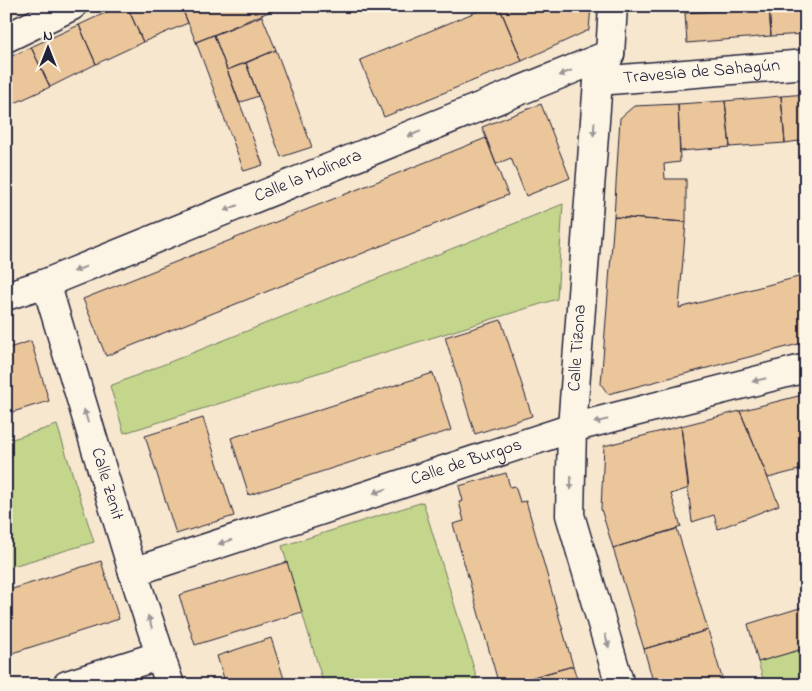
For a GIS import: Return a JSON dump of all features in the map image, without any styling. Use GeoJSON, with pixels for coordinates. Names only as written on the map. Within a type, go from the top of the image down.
{"type":"FeatureCollection","features":[{"type":"Feature","properties":{"kind":"street"},"geometry":{"type":"LineString","coordinates":[[6,38],[72,6]]}},
{"type":"Feature","properties":{"kind":"street","name":"Calle Tizona"},"geometry":{"type":"LineString","coordinates":[[613,6],[610,54],[598,81],[572,428],[570,515],[620,685]]}},
{"type":"Feature","properties":{"kind":"street","name":"Calle la Molinera"},"geometry":{"type":"LineString","coordinates":[[6,296],[46,283],[610,54]]}},
{"type":"Feature","properties":{"kind":"street","name":"Travesía de Sahagún"},"geometry":{"type":"LineString","coordinates":[[598,81],[806,64]]}},
{"type":"Feature","properties":{"kind":"street","name":"Calle Zenit"},"geometry":{"type":"LineString","coordinates":[[46,283],[133,572],[170,685]]}},
{"type":"Feature","properties":{"kind":"street","name":"Calle de Burgos"},"geometry":{"type":"LineString","coordinates":[[133,572],[572,428],[806,368]]}},
{"type":"Feature","properties":{"kind":"street"},"geometry":{"type":"LineString","coordinates":[[67,685],[160,655]]}},
{"type":"Feature","properties":{"kind":"green space"},"geometry":{"type":"Polygon","coordinates":[[[563,204],[557,299],[124,433],[110,386],[563,204]]]}},
{"type":"Feature","properties":{"kind":"green space"},"geometry":{"type":"Polygon","coordinates":[[[57,425],[94,542],[6,568],[6,441],[57,425]]]}},
{"type":"Feature","properties":{"kind":"green space"},"geometry":{"type":"Polygon","coordinates":[[[423,502],[479,685],[324,685],[282,546],[423,502]]]}},
{"type":"Feature","properties":{"kind":"green space"},"geometry":{"type":"Polygon","coordinates":[[[806,648],[806,685],[765,685],[758,662],[806,648]]]}},
{"type":"Feature","properties":{"kind":"building"},"geometry":{"type":"Polygon","coordinates":[[[120,6],[127,6],[143,42],[96,64],[79,25],[120,6]]]}},
{"type":"Feature","properties":{"kind":"building"},"geometry":{"type":"Polygon","coordinates":[[[127,6],[181,6],[188,23],[143,42],[127,6]]]}},
{"type":"Feature","properties":{"kind":"building"},"geometry":{"type":"Polygon","coordinates":[[[181,6],[283,6],[196,42],[181,6]]]}},
{"type":"Feature","properties":{"kind":"building"},"geometry":{"type":"Polygon","coordinates":[[[490,6],[499,6],[522,61],[384,117],[360,60],[490,6]]]}},
{"type":"Feature","properties":{"kind":"building"},"geometry":{"type":"Polygon","coordinates":[[[499,6],[591,6],[589,30],[522,61],[499,6]]]}},
{"type":"Feature","properties":{"kind":"building"},"geometry":{"type":"Polygon","coordinates":[[[735,6],[769,6],[771,36],[687,43],[685,13],[735,10],[735,6]]]}},
{"type":"Feature","properties":{"kind":"building"},"geometry":{"type":"Polygon","coordinates":[[[769,6],[806,6],[806,34],[771,36],[769,6]]]}},
{"type":"Feature","properties":{"kind":"building"},"geometry":{"type":"Polygon","coordinates":[[[262,16],[276,50],[227,70],[214,35],[262,16]]]}},
{"type":"Feature","properties":{"kind":"building"},"geometry":{"type":"Polygon","coordinates":[[[79,25],[96,64],[50,87],[31,47],[79,25]]]}},
{"type":"Feature","properties":{"kind":"building"},"geometry":{"type":"Polygon","coordinates":[[[214,35],[263,165],[244,171],[196,42],[214,35]]]}},
{"type":"Feature","properties":{"kind":"building"},"geometry":{"type":"Polygon","coordinates":[[[31,47],[50,87],[6,107],[6,59],[31,47]]]}},
{"type":"Feature","properties":{"kind":"building"},"geometry":{"type":"Polygon","coordinates":[[[276,50],[312,147],[281,157],[246,63],[276,50]]]}},
{"type":"Feature","properties":{"kind":"building"},"geometry":{"type":"Polygon","coordinates":[[[246,63],[258,96],[239,103],[227,70],[246,63]]]}},
{"type":"Feature","properties":{"kind":"building"},"geometry":{"type":"Polygon","coordinates":[[[806,94],[806,140],[785,143],[781,96],[806,94]]]}},
{"type":"Feature","properties":{"kind":"building"},"geometry":{"type":"Polygon","coordinates":[[[781,96],[785,143],[730,147],[725,101],[781,96]]]}},
{"type":"Feature","properties":{"kind":"building"},"geometry":{"type":"Polygon","coordinates":[[[725,101],[730,147],[680,151],[678,104],[725,101]]]}},
{"type":"Feature","properties":{"kind":"building"},"geometry":{"type":"Polygon","coordinates":[[[541,104],[570,178],[526,196],[511,158],[496,164],[482,127],[541,104]]]}},
{"type":"Feature","properties":{"kind":"building"},"geometry":{"type":"Polygon","coordinates":[[[678,104],[680,162],[664,164],[665,179],[686,179],[686,222],[614,217],[620,118],[634,106],[678,104]]]}},
{"type":"Feature","properties":{"kind":"building"},"geometry":{"type":"Polygon","coordinates":[[[486,138],[508,195],[106,356],[83,299],[486,138]]]}},
{"type":"Feature","properties":{"kind":"building"},"geometry":{"type":"Polygon","coordinates":[[[614,217],[686,222],[679,308],[806,275],[806,342],[608,394],[601,384],[614,217]]]}},
{"type":"Feature","properties":{"kind":"building"},"geometry":{"type":"Polygon","coordinates":[[[501,320],[532,416],[475,434],[445,337],[501,320]]]}},
{"type":"Feature","properties":{"kind":"building"},"geometry":{"type":"Polygon","coordinates":[[[31,341],[49,401],[6,414],[6,349],[31,341]]]}},
{"type":"Feature","properties":{"kind":"building"},"geometry":{"type":"Polygon","coordinates":[[[433,373],[451,430],[249,495],[231,438],[433,373]]]}},
{"type":"Feature","properties":{"kind":"building"},"geometry":{"type":"Polygon","coordinates":[[[806,394],[806,468],[768,478],[740,411],[806,394]]]}},
{"type":"Feature","properties":{"kind":"building"},"geometry":{"type":"Polygon","coordinates":[[[740,411],[779,505],[718,529],[714,515],[692,522],[681,426],[740,411]]]}},
{"type":"Feature","properties":{"kind":"building"},"geometry":{"type":"Polygon","coordinates":[[[203,418],[234,516],[176,534],[145,436],[203,418]]]}},
{"type":"Feature","properties":{"kind":"building"},"geometry":{"type":"Polygon","coordinates":[[[681,426],[689,488],[671,494],[681,527],[613,548],[601,509],[604,446],[681,426]]]}},
{"type":"Feature","properties":{"kind":"building"},"geometry":{"type":"Polygon","coordinates":[[[506,473],[510,487],[515,486],[520,502],[526,501],[573,666],[499,685],[453,524],[464,521],[459,502],[463,501],[459,486],[506,473]]]}},
{"type":"Feature","properties":{"kind":"building"},"geometry":{"type":"Polygon","coordinates":[[[677,529],[708,630],[644,649],[613,548],[677,529]]]}},
{"type":"Feature","properties":{"kind":"building"},"geometry":{"type":"Polygon","coordinates":[[[101,561],[119,619],[6,655],[6,591],[101,561]]]}},
{"type":"Feature","properties":{"kind":"building"},"geometry":{"type":"Polygon","coordinates":[[[287,562],[302,612],[195,645],[179,595],[287,562]]]}},
{"type":"Feature","properties":{"kind":"building"},"geometry":{"type":"Polygon","coordinates":[[[806,606],[806,648],[758,662],[748,624],[806,606]]]}},
{"type":"Feature","properties":{"kind":"building"},"geometry":{"type":"Polygon","coordinates":[[[708,630],[724,685],[654,685],[644,649],[708,630]]]}},
{"type":"Feature","properties":{"kind":"building"},"geometry":{"type":"Polygon","coordinates":[[[271,638],[286,685],[226,685],[217,656],[271,638]]]}},
{"type":"Feature","properties":{"kind":"building"},"geometry":{"type":"Polygon","coordinates":[[[573,666],[579,685],[508,684],[573,666]]]}}]}
